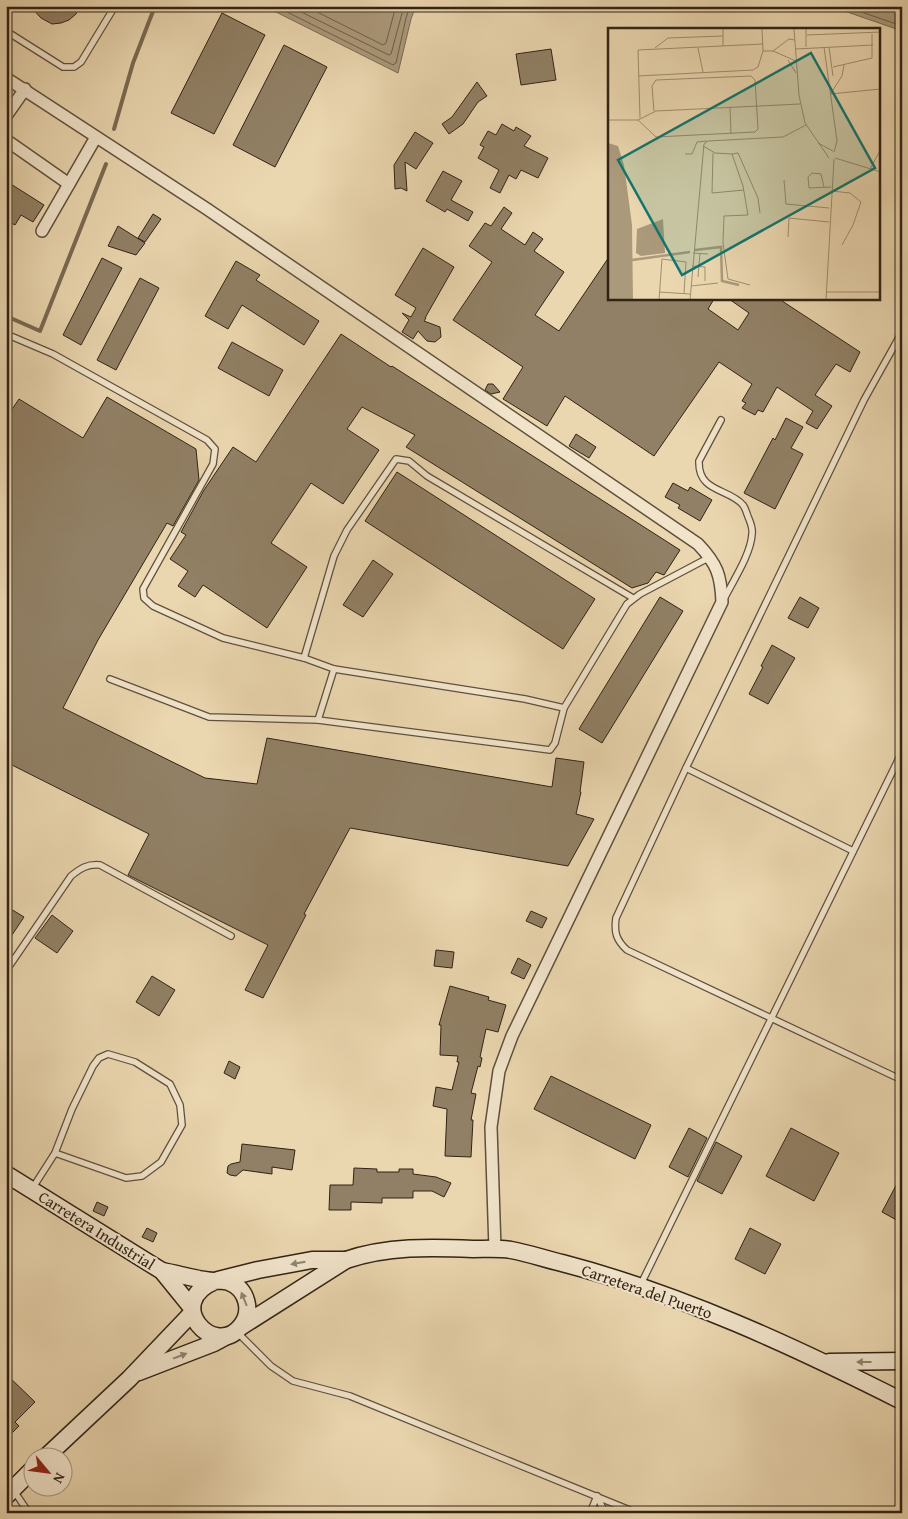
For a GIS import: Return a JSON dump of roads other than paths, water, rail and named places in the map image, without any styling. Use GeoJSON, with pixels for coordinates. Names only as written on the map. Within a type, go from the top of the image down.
{"type":"FeatureCollection","features":[{"type":"Feature","properties":{"kind":"main road","name":"Carretera Industrial"},"geometry":{"type":"LineString","coordinates":[[7,1178],[32,1189],[162,1271],[192,1311]]}},
{"type":"Feature","properties":{"kind":"main road","name":"Carretera del Puerto"},"geometry":{"type":"LineString","coordinates":[[216,1281],[258,1270],[312,1260],[346,1260],[377,1252],[435,1247],[510,1250],[612,1276],[697,1307],[826,1362],[902,1401]]}},
{"type":"Feature","properties":{"kind":"main road","name":"Carretera del Puerto"},"geometry":{"type":"LineString","coordinates":[[135,1374],[206,1346],[236,1331],[346,1260]]}},
{"type":"Feature","properties":{"kind":"main road","name":"Carretera Industrial"},"geometry":{"type":"LineString","coordinates":[[162,1271],[216,1281]]}},
{"type":"Feature","properties":{"kind":"main road"},"geometry":{"type":"LineString","coordinates":[[216,1281],[228,1282],[238,1287],[248,1305],[247,1316],[236,1331],[217,1336],[206,1333],[197,1324],[192,1311],[195,1295],[203,1286],[216,1281]]}},
{"type":"Feature","properties":{"kind":"main road","name":"Carretera del Puerto"},"geometry":{"type":"LineString","coordinates":[[58,1446],[135,1374],[192,1311]]}},
{"type":"Feature","properties":{"kind":"main road"},"geometry":{"type":"LineString","coordinates":[[826,1362],[902,1361]]}},
{"type":"Feature","properties":{"kind":"main road"},"geometry":{"type":"LineString","coordinates":[[10,1492],[22,1480]]}},
{"type":"Feature","properties":{"kind":"street"},"geometry":{"type":"LineString","coordinates":[[6,78],[208,209],[698,544],[710,557],[721,582],[722,602],[512,1036],[499,1071],[491,1127],[495,1249]]}},
{"type":"Feature","properties":{"kind":"street"},"geometry":{"type":"LineString","coordinates":[[6,116],[25,89]]}},
{"type":"Feature","properties":{"kind":"street"},"geometry":{"type":"LineString","coordinates":[[42,231],[96,137]]}},
{"type":"Feature","properties":{"kind":"street"},"geometry":{"type":"LineString","coordinates":[[6,140],[69,184]]}},
{"type":"Feature","properties":{"kind":"lane"},"geometry":{"type":"LineString","coordinates":[[6,31],[63,67],[74,67],[81,62],[115,6]]}},
{"type":"Feature","properties":{"kind":"lane"},"geometry":{"type":"LineString","coordinates":[[902,332],[864,400],[686,768],[616,918],[614,931],[619,943],[627,950],[902,1080]]}},
{"type":"Feature","properties":{"kind":"lane"},"geometry":{"type":"LineString","coordinates":[[6,334],[53,354],[207,440],[215,449],[213,464],[143,589],[144,598],[152,606],[223,638],[304,658],[334,669],[525,699],[564,708]]}},
{"type":"Feature","properties":{"kind":"lane"},"geometry":{"type":"LineString","coordinates":[[721,420],[699,461],[699,468],[705,481],[744,506],[752,526],[752,535],[742,565],[722,602]]}},
{"type":"Feature","properties":{"kind":"lane"},"geometry":{"type":"LineString","coordinates":[[304,658],[334,556],[347,530],[396,459],[408,461],[427,476],[633,598]]}},
{"type":"Feature","properties":{"kind":"lane"},"geometry":{"type":"LineString","coordinates":[[110,679],[209,717],[318,720],[550,750],[556,743],[564,708],[626,604],[633,598],[710,557]]}},
{"type":"Feature","properties":{"kind":"lane"},"geometry":{"type":"LineString","coordinates":[[318,720],[334,669]]}},
{"type":"Feature","properties":{"kind":"lane"},"geometry":{"type":"LineString","coordinates":[[640,1286],[902,752]]}},
{"type":"Feature","properties":{"kind":"lane"},"geometry":{"type":"LineString","coordinates":[[686,768],[853,851]]}},
{"type":"Feature","properties":{"kind":"lane"},"geometry":{"type":"LineString","coordinates":[[6,971],[72,876],[81,868],[91,864],[100,865],[231,936]]}},
{"type":"Feature","properties":{"kind":"lane"},"geometry":{"type":"LineString","coordinates":[[32,1189],[55,1153],[72,1108],[99,1058],[108,1054],[135,1062],[170,1084],[180,1105],[182,1125],[162,1162],[142,1176],[126,1178],[55,1153]]}},
{"type":"Feature","properties":{"kind":"lane"},"geometry":{"type":"LineString","coordinates":[[236,1331],[271,1366],[293,1381],[350,1396],[637,1513]]}},
{"type":"Feature","properties":{"kind":"lane"},"geometry":{"type":"LineString","coordinates":[[10,1492],[29,1513]]}},
{"type":"Feature","properties":{"kind":"lane"},"geometry":{"type":"LineString","coordinates":[[590,1513],[597,1496]]}},
{"type":"Feature","properties":{"kind":"lane"},"geometry":{"type":"LineString","coordinates":[[597,1496],[605,1513]]}},
{"type":"Feature","properties":{"kind":"water"},"geometry":{"type":"Polygon","coordinates":[[[264,6],[416,6],[398,73],[264,6]]]}},
{"type":"Feature","properties":{"kind":"water"},"geometry":{"type":"Polygon","coordinates":[[[830,6],[902,6],[902,31],[830,6]]]}},
{"type":"Feature","properties":{"kind":"waterway"},"geometry":{"type":"LineString","coordinates":[[114,129],[133,63],[155,6]]}},
{"type":"Feature","properties":{"kind":"waterway"},"geometry":{"type":"LineString","coordinates":[[6,316],[40,331],[106,164]]}}]}
